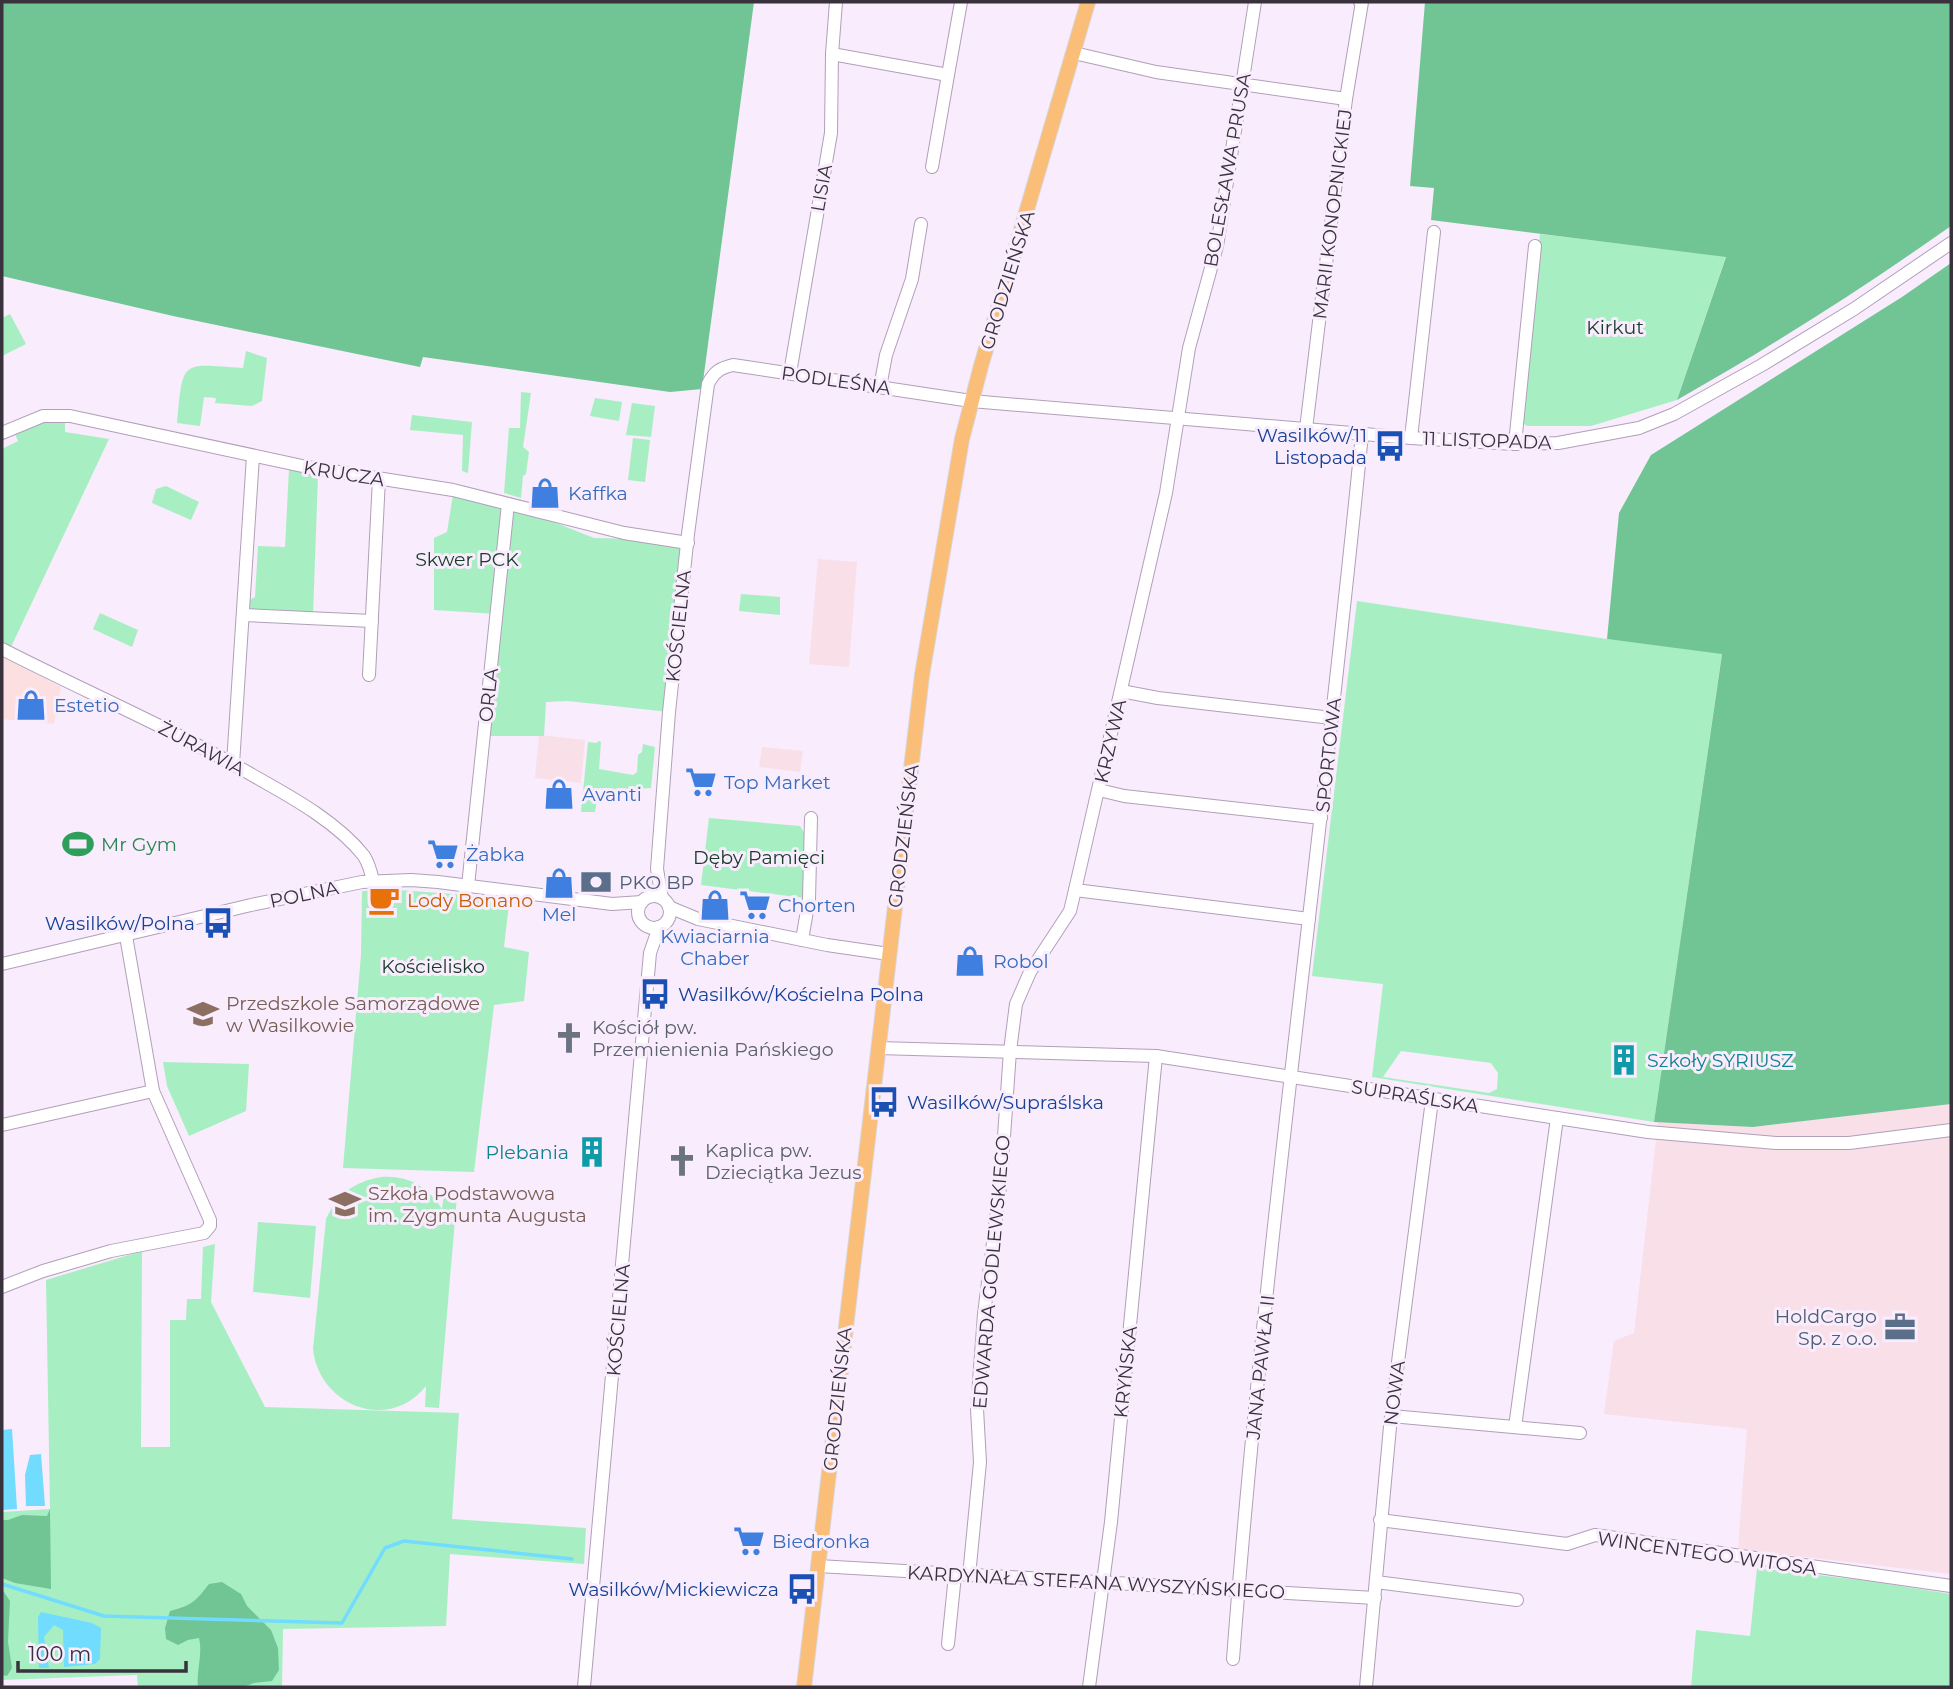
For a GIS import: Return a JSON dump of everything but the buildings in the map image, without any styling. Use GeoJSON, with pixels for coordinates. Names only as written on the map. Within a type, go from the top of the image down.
{"type":"FeatureCollection","features":[{"type":"Feature","properties":{"kind":"main road","name":"GRODZIEŃSKA"},"geometry":{"type":"LineString","coordinates":[[804,1687],[922,676],[948,514],[971,401],[1088,2]]}},
{"type":"Feature","properties":{"kind":"street","name":"LISIA"},"geometry":{"type":"LineString","coordinates":[[790,373],[831,133],[836,2]]}},
{"type":"Feature","properties":{"kind":"street"},"geometry":{"type":"LineString","coordinates":[[932,167],[961,2]]}},
{"type":"Feature","properties":{"kind":"street","name":"BOLESŁAWA PRUSA"},"geometry":{"type":"LineString","coordinates":[[1177,418],[1189,348],[1217,246],[1255,2]]}},
{"type":"Feature","properties":{"kind":"street","name":"MARII KONOPNICKIEJ"},"geometry":{"type":"LineString","coordinates":[[1306,429],[1360,2]]}},
{"type":"Feature","properties":{"kind":"street"},"geometry":{"type":"LineString","coordinates":[[1074,53],[1156,72],[1346,99]]}},
{"type":"Feature","properties":{"kind":"street"},"geometry":{"type":"LineString","coordinates":[[832,54],[948,75]]}},
{"type":"Feature","properties":{"kind":"street"},"geometry":{"type":"LineString","coordinates":[[880,387],[886,355],[912,279],[921,224]]}},
{"type":"Feature","properties":{"kind":"street"},"geometry":{"type":"LineString","coordinates":[[1411,438],[1434,232]]}},
{"type":"Feature","properties":{"kind":"street","name":"11 LISTOPADA"},"geometry":{"type":"LineString","coordinates":[[971,401],[1411,438],[1516,444],[1558,443],[1598,437],[1639,428],[1674,414],[1854,309],[1951,243]]}},
{"type":"Feature","properties":{"kind":"street"},"geometry":{"type":"LineString","coordinates":[[1516,444],[1535,246]]}},
{"type":"Feature","properties":{"kind":"street","name":"PODLEŚNA"},"geometry":{"type":"LineString","coordinates":[[708,384],[717,371],[733,365],[971,401]]}},
{"type":"Feature","properties":{"kind":"street","name":"KOŚCIELNA"},"geometry":{"type":"LineString","coordinates":[[584,1687],[654,912],[673,667],[708,384]]}},
{"type":"Feature","properties":{"kind":"street","name":"KRUCZA"},"geometry":{"type":"LineString","coordinates":[[2,433],[44,416],[70,416],[253,456],[453,490],[624,533],[688,543]]}},
{"type":"Feature","properties":{"kind":"street","name":"KRZYWA"},"geometry":{"type":"LineString","coordinates":[[1010,1051],[1016,1004],[1030,972],[1070,911],[1076,890],[1166,494],[1177,418]]}},
{"type":"Feature","properties":{"kind":"street","name":"SPORTOWA"},"geometry":{"type":"LineString","coordinates":[[1290,1075],[1321,818],[1362,434]]}},
{"type":"Feature","properties":{"kind":"street"},"geometry":{"type":"LineString","coordinates":[[233,764],[253,456]]}},
{"type":"Feature","properties":{"kind":"street"},"geometry":{"type":"LineString","coordinates":[[369,675],[379,479]]}},
{"type":"Feature","properties":{"kind":"street","name":"ORLA"},"geometry":{"type":"LineString","coordinates":[[468,886],[508,504]]}},
{"type":"Feature","properties":{"kind":"street"},"geometry":{"type":"LineString","coordinates":[[243,615],[372,621]]}},
{"type":"Feature","properties":{"kind":"street","name":"ŻURAWIA"},"geometry":{"type":"LineString","coordinates":[[2,649],[169,729],[294,799],[330,825],[364,856],[373,881]]}},
{"type":"Feature","properties":{"kind":"street"},"geometry":{"type":"LineString","coordinates":[[1121,691],[1157,698],[1332,718]]}},
{"type":"Feature","properties":{"kind":"street"},"geometry":{"type":"LineString","coordinates":[[1099,790],[1124,796],[1321,818]]}},
{"type":"Feature","properties":{"kind":"street"},"geometry":{"type":"LineString","coordinates":[[802,940],[809,899],[811,818]]}},
{"type":"Feature","properties":{"kind":"street","name":"POLNA"},"geometry":{"type":"LineString","coordinates":[[2,964],[310,892],[373,881],[411,880],[612,904],[621,911],[654,912],[684,921],[698,919],[889,954]]}},
{"type":"Feature","properties":{"kind":"street"},"geometry":{"type":"LineString","coordinates":[[1076,890],[1309,919]]}},
{"type":"Feature","properties":{"kind":"street"},"geometry":{"type":"LineString","coordinates":[[2,1287],[43,1271],[111,1251],[204,1233],[210,1226],[210,1220],[153,1091],[126,936]]}},
{"type":"Feature","properties":{"kind":"street","name":"SUPRAŚLSKA"},"geometry":{"type":"LineString","coordinates":[[878,1048],[1156,1056],[1648,1132],[1776,1143],[1849,1143],[1951,1130]]}},
{"type":"Feature","properties":{"kind":"street","name":"EDWARDA GODLEWSKIEGO"},"geometry":{"type":"LineString","coordinates":[[969,1576],[980,1462],[977,1409],[983,1326],[1001,1179],[1010,1051]]}},
{"type":"Feature","properties":{"kind":"street","name":"KRYŃSKA"},"geometry":{"type":"LineString","coordinates":[[1089,1687],[1104,1584],[1156,1056]]}},
{"type":"Feature","properties":{"kind":"street","name":"JANA PAWŁA II"},"geometry":{"type":"LineString","coordinates":[[1233,1659],[1290,1075]]}},
{"type":"Feature","properties":{"kind":"street"},"geometry":{"type":"LineString","coordinates":[[2,1125],[153,1091]]}},
{"type":"Feature","properties":{"kind":"street","name":"NOWA"},"geometry":{"type":"LineString","coordinates":[[1366,1687],[1391,1416],[1432,1100]]}},
{"type":"Feature","properties":{"kind":"street"},"geometry":{"type":"LineString","coordinates":[[1515,1427],[1557,1118]]}},
{"type":"Feature","properties":{"kind":"street"},"geometry":{"type":"LineString","coordinates":[[1391,1416],[1580,1433]]}},
{"type":"Feature","properties":{"kind":"street","name":"WINCENTEGO WITOSA"},"geometry":{"type":"LineString","coordinates":[[1380,1520],[1567,1544],[1595,1535],[1951,1586]]}},
{"type":"Feature","properties":{"kind":"street","name":"KARDYNAŁA STEFANA WYSZYŃSKIEGO"},"geometry":{"type":"LineString","coordinates":[[818,1566],[1104,1584],[1238,1588],[1375,1598]]}},
{"type":"Feature","properties":{"kind":"street"},"geometry":{"type":"LineString","coordinates":[[947,1644],[955,1575]]}},
{"type":"Feature","properties":{"kind":"street"},"geometry":{"type":"LineString","coordinates":[[1376,1582],[1517,1600]]}},
{"type":"Feature","properties":{"kind":"shaded area"},"geometry":{"type":"Polygon","coordinates":[[[818,559],[857,562],[849,667],[809,664],[818,559]]]}},
{"type":"Feature","properties":{"kind":"shaded area"},"geometry":{"type":"Polygon","coordinates":[[[2,656],[61,687],[54,724],[2,719],[2,656]]]}},
{"type":"Feature","properties":{"kind":"shaded area"},"geometry":{"type":"Polygon","coordinates":[[[539,735],[585,740],[581,783],[535,778],[539,735]]]}},
{"type":"Feature","properties":{"kind":"shaded area"},"geometry":{"type":"Polygon","coordinates":[[[762,747],[803,751],[800,772],[759,767],[762,747]]]}},
{"type":"Feature","properties":{"kind":"shaded area"},"geometry":{"type":"Polygon","coordinates":[[[1951,1103],[1951,1574],[1738,1549],[1747,1429],[1604,1414],[1614,1341],[1634,1333],[1658,1122],[1753,1127],[1951,1103]]]}},
{"type":"Feature","properties":{"kind":"green space"},"geometry":{"type":"Polygon","coordinates":[[[2,2],[754,2],[702,389],[670,392],[423,357],[420,367],[173,316],[2,276],[2,2]]]}},
{"type":"Feature","properties":{"kind":"green space"},"geometry":{"type":"Polygon","coordinates":[[[1425,2],[1951,2],[1951,226],[1816,316],[1677,400],[1726,257],[1431,220],[1434,188],[1410,186],[1425,2]]]}},
{"type":"Feature","properties":{"kind":"green space","name":"Kirkut"},"geometry":{"type":"Polygon","coordinates":[[[1540,234],[1726,256],[1677,400],[1591,426],[1527,426],[1523,423],[1540,234]]]}},
{"type":"Feature","properties":{"kind":"green space"},"geometry":{"type":"Polygon","coordinates":[[[1951,263],[1951,1104],[1753,1127],[1654,1122],[1722,654],[1607,639],[1619,513],[1651,455],[1902,297],[1951,263]]]}},
{"type":"Feature","properties":{"kind":"green space"},"geometry":{"type":"Polygon","coordinates":[[[10,314],[26,344],[2,356],[2,318],[10,314]]]}},
{"type":"Feature","properties":{"kind":"green space"},"geometry":{"type":"Polygon","coordinates":[[[246,351],[267,358],[262,401],[252,406],[215,403],[216,398],[204,397],[200,426],[177,423],[181,386],[189,370],[207,366],[243,368],[246,351]]]}},
{"type":"Feature","properties":{"kind":"green space"},"geometry":{"type":"Polygon","coordinates":[[[521,392],[531,393],[523,447],[529,452],[521,498],[504,493],[509,428],[520,428],[521,392]]]}},
{"type":"Feature","properties":{"kind":"green space"},"geometry":{"type":"Polygon","coordinates":[[[595,398],[622,402],[619,421],[590,416],[595,398]]]}},
{"type":"Feature","properties":{"kind":"green space"},"geometry":{"type":"Polygon","coordinates":[[[632,403],[655,406],[651,437],[626,435],[632,403]]]}},
{"type":"Feature","properties":{"kind":"green space"},"geometry":{"type":"Polygon","coordinates":[[[412,415],[472,422],[468,473],[462,471],[463,435],[410,430],[412,415]]]}},
{"type":"Feature","properties":{"kind":"green space"},"geometry":{"type":"Polygon","coordinates":[[[45,421],[65,421],[65,432],[109,439],[11,647],[2,642],[2,449],[18,441],[15,434],[45,421]]]}},
{"type":"Feature","properties":{"kind":"green space"},"geometry":{"type":"Polygon","coordinates":[[[633,438],[650,440],[645,482],[628,480],[633,438]]]}},
{"type":"Feature","properties":{"kind":"green space"},"geometry":{"type":"Polygon","coordinates":[[[289,469],[318,476],[313,615],[256,611],[249,607],[248,601],[255,597],[258,546],[285,547],[289,469]]]}},
{"type":"Feature","properties":{"kind":"green space"},"geometry":{"type":"Polygon","coordinates":[[[166,486],[199,502],[191,520],[152,503],[156,489],[166,486]]]}},
{"type":"Feature","properties":{"kind":"green space","name":"Skwer PCK"},"geometry":{"type":"Polygon","coordinates":[[[453,495],[502,509],[497,614],[434,610],[434,538],[447,532],[453,495]]]}},
{"type":"Feature","properties":{"kind":"green space"},"geometry":{"type":"Polygon","coordinates":[[[508,504],[594,538],[670,540],[687,549],[669,712],[568,701],[546,702],[544,736],[490,736],[512,517],[508,504]]]}},
{"type":"Feature","properties":{"kind":"green space"},"geometry":{"type":"Polygon","coordinates":[[[741,594],[780,597],[780,615],[739,611],[741,594]]]}},
{"type":"Feature","properties":{"kind":"green space"},"geometry":{"type":"Polygon","coordinates":[[[1357,601],[1607,639],[1722,653],[1654,1122],[1372,1077],[1383,984],[1312,976],[1357,601]],[[1401,1051],[1383,1077],[1489,1093],[1497,1089],[1498,1073],[1491,1063],[1401,1051]]]}},
{"type":"Feature","properties":{"kind":"green space"},"geometry":{"type":"Polygon","coordinates":[[[100,613],[138,630],[132,647],[93,629],[100,613]]]}},
{"type":"Feature","properties":{"kind":"green space"},"geometry":{"type":"Polygon","coordinates":[[[588,742],[601,742],[599,769],[633,775],[637,772],[638,755],[642,752],[643,744],[655,747],[651,788],[599,788],[595,812],[581,812],[588,742]]]}},
{"type":"Feature","properties":{"kind":"green space","name":"Dęby Pamięci"},"geometry":{"type":"Polygon","coordinates":[[[709,818],[800,826],[805,834],[805,898],[701,885],[709,818]]]}},
{"type":"Feature","properties":{"kind":"green space","name":"Kościelisko"},"geometry":{"type":"Polygon","coordinates":[[[398,890],[467,895],[509,904],[504,947],[529,952],[524,1001],[494,1005],[474,1172],[343,1168],[361,955],[362,891],[398,890]]]}},
{"type":"Feature","properties":{"kind":"green space"},"geometry":{"type":"Polygon","coordinates":[[[163,1062],[249,1064],[246,1111],[189,1136],[167,1086],[163,1062]]]}},
{"type":"Feature","properties":{"kind":"green space"},"geometry":{"type":"Polygon","coordinates":[[[381,1177],[400,1178],[416,1184],[430,1194],[442,1209],[444,1194],[457,1196],[439,1408],[425,1407],[426,1386],[411,1400],[394,1408],[376,1410],[358,1406],[342,1398],[328,1385],[318,1369],[313,1349],[326,1219],[348,1190],[362,1182],[381,1177]]]}},
{"type":"Feature","properties":{"kind":"green space"},"geometry":{"type":"Polygon","coordinates":[[[258,1222],[316,1226],[310,1298],[253,1292],[258,1222]]]}},
{"type":"Feature","properties":{"kind":"green space"},"geometry":{"type":"Polygon","coordinates":[[[215,1244],[211,1302],[265,1407],[459,1413],[452,1519],[586,1528],[584,1564],[450,1554],[446,1626],[283,1629],[282,1687],[138,1687],[137,1675],[2,1680],[2,1512],[50,1509],[46,1280],[142,1251],[141,1447],[170,1447],[170,1320],[186,1320],[187,1299],[201,1299],[203,1247],[215,1244]]]}},
{"type":"Feature","properties":{"kind":"green space"},"geometry":{"type":"Polygon","coordinates":[[[50,1509],[51,1589],[2,1578],[2,1520],[22,1515],[47,1516],[50,1509]]]}},
{"type":"Feature","properties":{"kind":"green space"},"geometry":{"type":"Polygon","coordinates":[[[1757,1568],[1951,1594],[1951,1687],[1691,1687],[1696,1630],[1750,1636],[1757,1568]]]}},
{"type":"Feature","properties":{"kind":"green space"},"geometry":{"type":"Polygon","coordinates":[[[222,1582],[241,1594],[247,1606],[271,1630],[278,1648],[279,1670],[272,1681],[243,1687],[198,1687],[199,1638],[178,1645],[166,1639],[165,1628],[170,1611],[192,1602],[209,1584],[222,1582]]]}},
{"type":"Feature","properties":{"kind":"green space"},"geometry":{"type":"Polygon","coordinates":[[[2,1589],[10,1601],[8,1642],[12,1668],[7,1676],[2,1675],[2,1589]]]}},
{"type":"Feature","properties":{"kind":"water"},"geometry":{"type":"Polygon","coordinates":[[[12,1429],[17,1509],[2,1510],[2,1430],[12,1429]]]}},
{"type":"Feature","properties":{"kind":"water"},"geometry":{"type":"Polygon","coordinates":[[[41,1454],[45,1506],[26,1506],[25,1475],[30,1455],[41,1454]]]}},
{"type":"Feature","properties":{"kind":"water"},"geometry":{"type":"Polygon","coordinates":[[[41,1612],[92,1623],[101,1628],[100,1659],[95,1664],[64,1667],[63,1630],[54,1625],[44,1637],[49,1668],[39,1668],[38,1617],[41,1612]]]}},
{"type":"Feature","properties":{"kind":"waterway"},"geometry":{"type":"LineString","coordinates":[[2,1584],[104,1616],[342,1623],[385,1548],[404,1541],[572,1559]]}},
{"type":"Feature","properties":{"kind":"place","name":"Wasilków/11 Listopada"},"geometry":{"type":"Point","coordinates":[1390,446]}},
{"type":"Feature","properties":{"kind":"place","name":"Kaffka"},"geometry":{"type":"Point","coordinates":[545,493]}},
{"type":"Feature","properties":{"kind":"place","name":"Estetio"},"geometry":{"type":"Point","coordinates":[31,705]}},
{"type":"Feature","properties":{"kind":"place","name":"Top Market"},"geometry":{"type":"Point","coordinates":[701,782]}},
{"type":"Feature","properties":{"kind":"place","name":"Avanti"},"geometry":{"type":"Point","coordinates":[559,794]}},
{"type":"Feature","properties":{"kind":"place","name":"Mr Gym"},"geometry":{"type":"Point","coordinates":[78,844]}},
{"type":"Feature","properties":{"kind":"place","name":"Żabka"},"geometry":{"type":"Point","coordinates":[443,854]}},
{"type":"Feature","properties":{"kind":"place","name":"PKO BP"},"geometry":{"type":"Point","coordinates":[596,882]}},
{"type":"Feature","properties":{"kind":"place","name":"Mel"},"geometry":{"type":"Point","coordinates":[559,883]}},
{"type":"Feature","properties":{"kind":"place","name":"Lody Bonano"},"geometry":{"type":"Point","coordinates":[384,900]}},
{"type":"Feature","properties":{"kind":"place","name":"Kwiaciarnia Chaber"},"geometry":{"type":"Point","coordinates":[715,905]}},
{"type":"Feature","properties":{"kind":"place","name":"Chorten"},"geometry":{"type":"Point","coordinates":[755,905]}},
{"type":"Feature","properties":{"kind":"place","name":"Wasilków/Polna"},"geometry":{"type":"Point","coordinates":[218,923]}},
{"type":"Feature","properties":{"kind":"place","name":"Robol"},"geometry":{"type":"Point","coordinates":[970,961]}},
{"type":"Feature","properties":{"kind":"place","name":"Wasilków/Kościelna Polna"},"geometry":{"type":"Point","coordinates":[655,994]}},
{"type":"Feature","properties":{"kind":"place","name":"Przedszkole Samorządowe w Wasilkowie"},"geometry":{"type":"Point","coordinates":[203,1014]}},
{"type":"Feature","properties":{"kind":"place","name":"Kościół pw. Przemienienia Pańskiego"},"geometry":{"type":"Point","coordinates":[569,1038]}},
{"type":"Feature","properties":{"kind":"place","name":"Szkoły SYRIUSZ"},"geometry":{"type":"Point","coordinates":[1624,1060]}},
{"type":"Feature","properties":{"kind":"place","name":"Wasilków/Supraślska"},"geometry":{"type":"Point","coordinates":[884,1102]}},
{"type":"Feature","properties":{"kind":"place","name":"Plebania"},"geometry":{"type":"Point","coordinates":[592,1152]}},
{"type":"Feature","properties":{"kind":"place","name":"Kaplica pw. Dzieciątka Jezus"},"geometry":{"type":"Point","coordinates":[682,1161]}},
{"type":"Feature","properties":{"kind":"place","name":"Szkoła Podstawowa im. Zygmunta Augusta"},"geometry":{"type":"Point","coordinates":[345,1204]}},
{"type":"Feature","properties":{"kind":"place","name":"HoldCargo Sp. z o.o."},"geometry":{"type":"Point","coordinates":[1900,1327]}},
{"type":"Feature","properties":{"kind":"place","name":"Biedronka"},"geometry":{"type":"Point","coordinates":[749,1541]}},
{"type":"Feature","properties":{"kind":"place","name":"Wasilków/Mickiewicza"},"geometry":{"type":"Point","coordinates":[802,1589]}}]}
